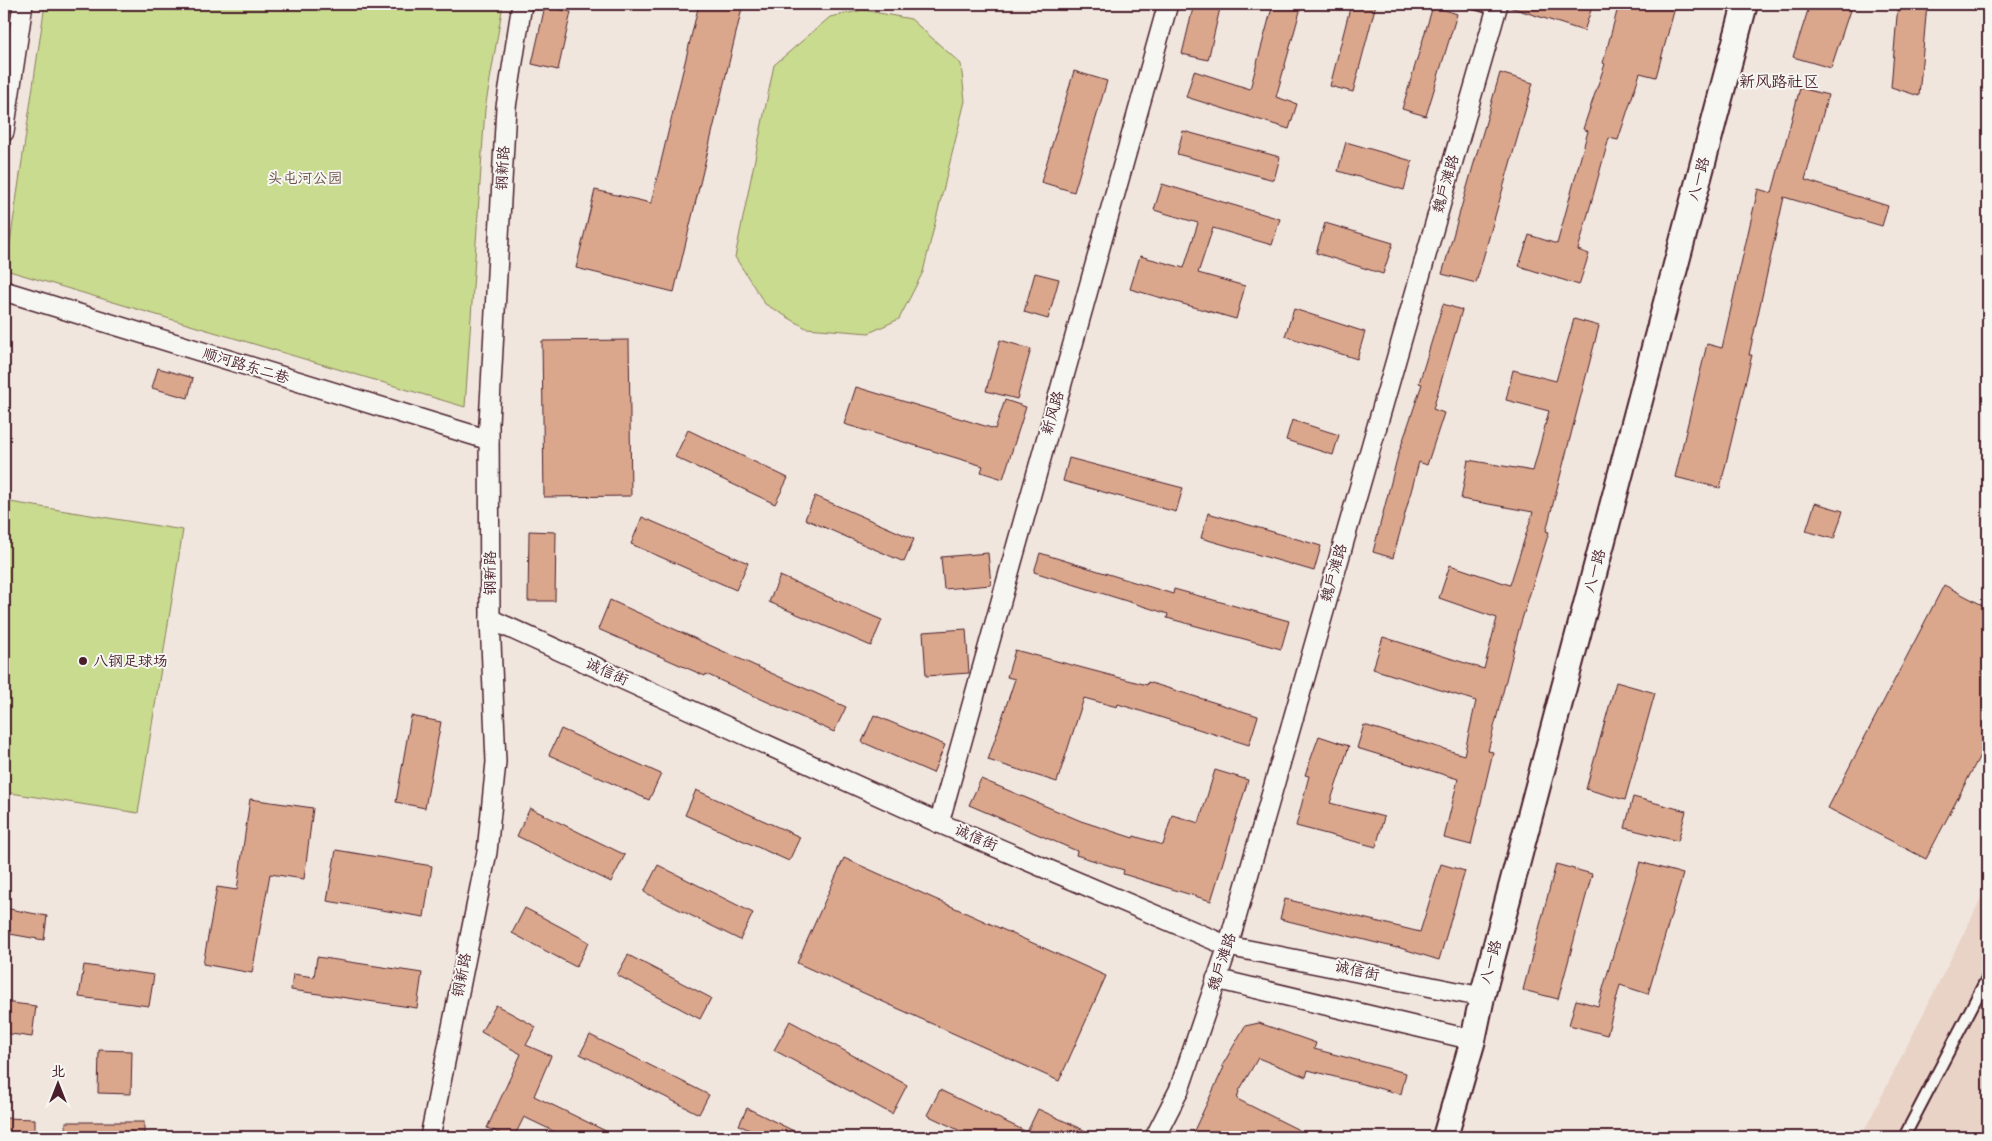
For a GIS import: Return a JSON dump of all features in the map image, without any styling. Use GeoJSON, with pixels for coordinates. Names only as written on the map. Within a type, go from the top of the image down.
{"type":"FeatureCollection","features":[{"type":"Feature","properties":{"kind":"street"},"geometry":{"type":"LineString","coordinates":[[4,132],[23,4]]}},
{"type":"Feature","properties":{"kind":"street","name":"钢新路"},"geometry":{"type":"LineString","coordinates":[[430,1137],[487,852],[496,762],[490,618],[489,440],[506,106],[522,4]]}},
{"type":"Feature","properties":{"kind":"street","name":"新风路"},"geometry":{"type":"LineString","coordinates":[[939,823],[1168,4]]}},
{"type":"Feature","properties":{"kind":"street","name":"八一路"},"geometry":{"type":"LineString","coordinates":[[1445,1137],[1473,1040],[1482,997],[1745,4]]}},
{"type":"Feature","properties":{"kind":"street","name":"魏户滩路"},"geometry":{"type":"LineString","coordinates":[[1155,1137],[1179,1090],[1228,946],[1497,6]]}},
{"type":"Feature","properties":{"kind":"street","name":"顺河路东二巷"},"geometry":{"type":"LineString","coordinates":[[4,291],[489,440]]}},
{"type":"Feature","properties":{"kind":"street","name":"诚信街"},"geometry":{"type":"LineString","coordinates":[[490,618],[939,823],[1228,946],[1482,997]]}},
{"type":"Feature","properties":{"kind":"street"},"geometry":{"type":"LineString","coordinates":[[1216,979],[1473,1040]]}},
{"type":"Feature","properties":{"kind":"lane"},"geometry":{"type":"LineString","coordinates":[[1477,4],[1497,6]]}},
{"type":"Feature","properties":{"kind":"lane"},"geometry":{"type":"LineString","coordinates":[[1904,1137],[1988,976]]}},
{"type":"Feature","properties":{"kind":"shaded area"},"geometry":{"type":"Polygon","coordinates":[[[1988,885],[1988,1137],[1861,1137],[1988,885]]]}},
{"type":"Feature","properties":{"kind":"green space","name":"头屯河公园"},"geometry":{"type":"Polygon","coordinates":[[[45,4],[503,4],[485,109],[465,407],[6,270],[45,4]]]}},
{"type":"Feature","properties":{"kind":"green space"},"geometry":{"type":"Polygon","coordinates":[[[863,10],[911,19],[961,64],[965,101],[923,272],[899,319],[869,333],[806,328],[765,304],[735,257],[774,65],[830,17],[863,10]]]}},
{"type":"Feature","properties":{"kind":"green space","name":"八钢足球场"},"geometry":{"type":"Polygon","coordinates":[[[4,501],[183,530],[138,813],[4,792],[4,501]]]}},
{"type":"Feature","properties":{"kind":"building"},"geometry":{"type":"Polygon","coordinates":[[[699,4],[743,4],[674,292],[576,268],[595,190],[651,203],[699,4]]]}},
{"type":"Feature","properties":{"kind":"building"},"geometry":{"type":"Polygon","coordinates":[[[1194,4],[1221,4],[1208,60],[1182,54],[1194,4]]]}},
{"type":"Feature","properties":{"kind":"building"},"geometry":{"type":"Polygon","coordinates":[[[1273,4],[1302,4],[1276,97],[1297,104],[1289,129],[1186,97],[1194,71],[1250,89],[1273,4]]]}},
{"type":"Feature","properties":{"kind":"building"},"geometry":{"type":"Polygon","coordinates":[[[1351,4],[1376,4],[1353,92],[1330,86],[1351,4]]]}},
{"type":"Feature","properties":{"kind":"building"},"geometry":{"type":"Polygon","coordinates":[[[1509,4],[1593,4],[1584,31],[1509,7],[1509,4]]]}},
{"type":"Feature","properties":{"kind":"building"},"geometry":{"type":"Polygon","coordinates":[[[1619,4],[1676,4],[1656,77],[1640,73],[1618,140],[1609,138],[1578,250],[1589,254],[1579,285],[1519,266],[1529,235],[1557,244],[1588,131],[1583,129],[1605,64],[1603,63],[1619,4]]]}},
{"type":"Feature","properties":{"kind":"building"},"geometry":{"type":"Polygon","coordinates":[[[1810,4],[1852,4],[1831,68],[1793,57],[1810,4]]]}},
{"type":"Feature","properties":{"kind":"building"},"geometry":{"type":"Polygon","coordinates":[[[1898,4],[1927,4],[1919,96],[1891,87],[1898,4]]]}},
{"type":"Feature","properties":{"kind":"building"},"geometry":{"type":"Polygon","coordinates":[[[545,6],[571,12],[558,70],[532,64],[545,6]]]}},
{"type":"Feature","properties":{"kind":"building"},"geometry":{"type":"Polygon","coordinates":[[[1433,6],[1457,14],[1426,116],[1402,109],[1433,6]]]}},
{"type":"Feature","properties":{"kind":"building"},"geometry":{"type":"Polygon","coordinates":[[[1074,71],[1107,81],[1074,192],[1041,182],[1074,71]]]}},
{"type":"Feature","properties":{"kind":"building"},"geometry":{"type":"Polygon","coordinates":[[[1500,73],[1533,83],[1476,283],[1442,274],[1500,73]]]}},
{"type":"Feature","properties":{"kind":"building"},"geometry":{"type":"Polygon","coordinates":[[[1800,88],[1828,95],[1805,180],[1888,206],[1882,226],[1784,197],[1749,355],[1752,355],[1720,488],[1675,477],[1707,344],[1722,348],[1758,189],[1772,193],[1800,88]]]}},
{"type":"Feature","properties":{"kind":"building"},"geometry":{"type":"Polygon","coordinates":[[[1183,131],[1280,157],[1274,180],[1177,154],[1183,131]]]}},
{"type":"Feature","properties":{"kind":"building"},"geometry":{"type":"Polygon","coordinates":[[[1346,142],[1412,161],[1404,190],[1338,171],[1346,142]]]}},
{"type":"Feature","properties":{"kind":"building"},"geometry":{"type":"Polygon","coordinates":[[[1162,184],[1280,219],[1272,245],[1213,228],[1198,273],[1245,286],[1236,319],[1130,289],[1140,256],[1184,268],[1198,223],[1154,210],[1162,184]]]}},
{"type":"Feature","properties":{"kind":"building"},"geometry":{"type":"Polygon","coordinates":[[[1325,223],[1393,243],[1383,274],[1316,253],[1325,223]]]}},
{"type":"Feature","properties":{"kind":"building"},"geometry":{"type":"Polygon","coordinates":[[[1035,273],[1059,279],[1048,319],[1024,312],[1035,273]]]}},
{"type":"Feature","properties":{"kind":"building"},"geometry":{"type":"Polygon","coordinates":[[[1443,304],[1462,310],[1433,409],[1444,413],[1427,465],[1419,462],[1393,558],[1373,552],[1398,455],[1422,384],[1419,383],[1443,304]]]}},
{"type":"Feature","properties":{"kind":"building"},"geometry":{"type":"Polygon","coordinates":[[[1294,309],[1365,332],[1357,359],[1285,336],[1294,309]]]}},
{"type":"Feature","properties":{"kind":"building"},"geometry":{"type":"Polygon","coordinates":[[[1574,319],[1599,326],[1546,531],[1549,532],[1519,629],[1488,751],[1493,752],[1471,845],[1444,838],[1458,779],[1357,748],[1364,725],[1464,755],[1476,701],[1373,669],[1383,637],[1484,669],[1497,618],[1439,598],[1450,565],[1510,585],[1533,512],[1461,499],[1468,460],[1533,471],[1549,411],[1506,400],[1513,370],[1556,381],[1574,319]]]}},
{"type":"Feature","properties":{"kind":"building"},"geometry":{"type":"Polygon","coordinates":[[[629,340],[631,496],[544,497],[542,341],[629,340]]]}},
{"type":"Feature","properties":{"kind":"building"},"geometry":{"type":"Polygon","coordinates":[[[1000,340],[1031,349],[1017,399],[986,391],[1000,340]]]}},
{"type":"Feature","properties":{"kind":"building"},"geometry":{"type":"Polygon","coordinates":[[[158,368],[193,378],[188,398],[152,388],[158,368]]]}},
{"type":"Feature","properties":{"kind":"building"},"geometry":{"type":"Polygon","coordinates":[[[856,387],[995,429],[1005,400],[1026,407],[1003,479],[981,472],[983,466],[844,424],[856,387]]]}},
{"type":"Feature","properties":{"kind":"building"},"geometry":{"type":"Polygon","coordinates":[[[1292,420],[1339,435],[1333,455],[1286,440],[1292,420]]]}},
{"type":"Feature","properties":{"kind":"building"},"geometry":{"type":"Polygon","coordinates":[[[688,430],[788,478],[775,504],[675,457],[688,430]]]}},
{"type":"Feature","properties":{"kind":"building"},"geometry":{"type":"Polygon","coordinates":[[[1069,458],[1183,488],[1176,512],[1063,481],[1069,458]]]}},
{"type":"Feature","properties":{"kind":"building"},"geometry":{"type":"Polygon","coordinates":[[[815,496],[914,539],[904,562],[805,519],[815,496]]]}},
{"type":"Feature","properties":{"kind":"building"},"geometry":{"type":"Polygon","coordinates":[[[1815,503],[1843,511],[1834,539],[1806,531],[1815,503]]]}},
{"type":"Feature","properties":{"kind":"building"},"geometry":{"type":"Polygon","coordinates":[[[1208,513],[1321,546],[1314,571],[1201,538],[1208,513]]]}},
{"type":"Feature","properties":{"kind":"building"},"geometry":{"type":"Polygon","coordinates":[[[642,517],[748,563],[736,590],[631,544],[642,517]]]}},
{"type":"Feature","properties":{"kind":"building"},"geometry":{"type":"Polygon","coordinates":[[[529,531],[556,532],[555,601],[528,601],[529,531]]]}},
{"type":"Feature","properties":{"kind":"building"},"geometry":{"type":"Polygon","coordinates":[[[988,553],[991,585],[944,589],[941,557],[988,553]]]}},
{"type":"Feature","properties":{"kind":"building"},"geometry":{"type":"Polygon","coordinates":[[[1040,553],[1173,594],[1174,589],[1289,621],[1281,649],[1167,618],[1168,614],[1034,572],[1040,553]]]}},
{"type":"Feature","properties":{"kind":"building"},"geometry":{"type":"Polygon","coordinates":[[[780,576],[882,620],[871,646],[769,602],[780,576]]]}},
{"type":"Feature","properties":{"kind":"building"},"geometry":{"type":"Polygon","coordinates":[[[1944,585],[1988,608],[1988,740],[1926,859],[1828,808],[1944,585]]]}},
{"type":"Feature","properties":{"kind":"building"},"geometry":{"type":"Polygon","coordinates":[[[610,600],[846,707],[834,732],[706,674],[705,676],[598,629],[610,600]]]}},
{"type":"Feature","properties":{"kind":"building"},"geometry":{"type":"Polygon","coordinates":[[[966,629],[969,673],[926,676],[923,632],[966,629]]]}},
{"type":"Feature","properties":{"kind":"building"},"geometry":{"type":"Polygon","coordinates":[[[1015,650],[1147,685],[1148,682],[1258,716],[1249,745],[1118,704],[1117,707],[1084,698],[1057,782],[988,760],[1015,679],[1007,677],[1015,650]]]}},
{"type":"Feature","properties":{"kind":"building"},"geometry":{"type":"Polygon","coordinates":[[[1616,682],[1655,693],[1625,800],[1586,789],[1616,682]]]}},
{"type":"Feature","properties":{"kind":"building"},"geometry":{"type":"Polygon","coordinates":[[[874,715],[945,745],[933,773],[862,742],[874,715]]]}},
{"type":"Feature","properties":{"kind":"building"},"geometry":{"type":"Polygon","coordinates":[[[411,716],[441,722],[425,808],[396,802],[411,716]]]}},
{"type":"Feature","properties":{"kind":"building"},"geometry":{"type":"Polygon","coordinates":[[[561,729],[661,774],[649,800],[549,755],[561,729]]]}},
{"type":"Feature","properties":{"kind":"building"},"geometry":{"type":"Polygon","coordinates":[[[1319,736],[1349,746],[1330,803],[1384,817],[1376,847],[1296,826],[1309,776],[1305,775],[1319,736]]]}},
{"type":"Feature","properties":{"kind":"building"},"geometry":{"type":"Polygon","coordinates":[[[1215,770],[1248,780],[1211,901],[1123,874],[1124,870],[1076,855],[1077,851],[969,805],[981,779],[1081,821],[1133,838],[1134,836],[1163,845],[1172,815],[1199,823],[1215,770]]]}},
{"type":"Feature","properties":{"kind":"building"},"geometry":{"type":"Polygon","coordinates":[[[696,790],[800,837],[789,861],[685,815],[696,790]]]}},
{"type":"Feature","properties":{"kind":"building"},"geometry":{"type":"Polygon","coordinates":[[[1633,797],[1686,811],[1678,841],[1625,828],[1633,797]]]}},
{"type":"Feature","properties":{"kind":"building"},"geometry":{"type":"Polygon","coordinates":[[[250,799],[313,808],[304,879],[270,874],[252,973],[203,964],[217,887],[237,890],[250,799]]]}},
{"type":"Feature","properties":{"kind":"building"},"geometry":{"type":"Polygon","coordinates":[[[530,808],[625,855],[611,882],[517,836],[530,808]]]}},
{"type":"Feature","properties":{"kind":"building"},"geometry":{"type":"Polygon","coordinates":[[[336,850],[432,866],[424,917],[327,901],[336,850]]]}},
{"type":"Feature","properties":{"kind":"building"},"geometry":{"type":"Polygon","coordinates":[[[844,858],[1106,976],[1059,1081],[797,963],[844,858]]]}},
{"type":"Feature","properties":{"kind":"building"},"geometry":{"type":"Polygon","coordinates":[[[1640,862],[1683,874],[1648,994],[1620,985],[1607,1035],[1569,1025],[1576,1000],[1598,1006],[1640,862]]]}},
{"type":"Feature","properties":{"kind":"building"},"geometry":{"type":"Polygon","coordinates":[[[1441,864],[1465,871],[1439,960],[1397,947],[1280,919],[1285,899],[1420,932],[1441,864]]]}},
{"type":"Feature","properties":{"kind":"building"},"geometry":{"type":"Polygon","coordinates":[[[1556,864],[1592,874],[1558,999],[1523,990],[1556,864]]]}},
{"type":"Feature","properties":{"kind":"building"},"geometry":{"type":"Polygon","coordinates":[[[658,865],[753,913],[740,940],[644,892],[658,865]]]}},
{"type":"Feature","properties":{"kind":"building"},"geometry":{"type":"Polygon","coordinates":[[[4,908],[47,916],[44,940],[4,933],[4,908]]]}},
{"type":"Feature","properties":{"kind":"building"},"geometry":{"type":"Polygon","coordinates":[[[525,908],[589,942],[576,967],[512,933],[525,908]]]}},
{"type":"Feature","properties":{"kind":"building"},"geometry":{"type":"Polygon","coordinates":[[[628,955],[711,998],[700,1019],[617,975],[628,955]]]}},
{"type":"Feature","properties":{"kind":"building"},"geometry":{"type":"Polygon","coordinates":[[[317,957],[422,973],[417,1008],[291,990],[293,974],[314,977],[317,957]]]}},
{"type":"Feature","properties":{"kind":"building"},"geometry":{"type":"Polygon","coordinates":[[[84,965],[154,975],[149,1006],[79,997],[84,965]]]}},
{"type":"Feature","properties":{"kind":"building"},"geometry":{"type":"Polygon","coordinates":[[[4,1002],[36,1006],[32,1037],[4,1033],[4,1002]]]}},
{"type":"Feature","properties":{"kind":"building"},"geometry":{"type":"Polygon","coordinates":[[[496,1005],[536,1027],[526,1045],[551,1056],[534,1096],[618,1137],[566,1137],[524,1117],[514,1137],[508,1137],[487,1128],[521,1054],[481,1032],[496,1005]]]}},
{"type":"Feature","properties":{"kind":"building"},"geometry":{"type":"Polygon","coordinates":[[[790,1021],[907,1085],[892,1114],[774,1050],[790,1021]]]}},
{"type":"Feature","properties":{"kind":"building"},"geometry":{"type":"Polygon","coordinates":[[[1259,1023],[1316,1043],[1314,1049],[1406,1073],[1401,1094],[1308,1070],[1306,1077],[1258,1058],[1239,1091],[1237,1099],[1313,1137],[1235,1137],[1222,1131],[1219,1137],[1191,1137],[1224,1067],[1222,1066],[1245,1026],[1259,1023]]]}},
{"type":"Feature","properties":{"kind":"building"},"geometry":{"type":"Polygon","coordinates":[[[590,1035],[709,1095],[699,1114],[580,1054],[590,1035]]]}},
{"type":"Feature","properties":{"kind":"building"},"geometry":{"type":"Polygon","coordinates":[[[99,1050],[132,1051],[131,1094],[98,1093],[99,1050]]]}},
{"type":"Feature","properties":{"kind":"building"},"geometry":{"type":"Polygon","coordinates":[[[940,1090],[1027,1132],[1038,1109],[1099,1137],[973,1137],[927,1115],[940,1090]]]}},
{"type":"Feature","properties":{"kind":"building"},"geometry":{"type":"Polygon","coordinates":[[[747,1108],[806,1137],[764,1137],[739,1125],[747,1108]]]}},
{"type":"Feature","properties":{"kind":"building"},"geometry":{"type":"Polygon","coordinates":[[[4,1118],[35,1119],[35,1137],[4,1137],[4,1118]]]}},
{"type":"Feature","properties":{"kind":"building"},"geometry":{"type":"Polygon","coordinates":[[[66,1122],[144,1122],[144,1137],[66,1137],[66,1122]]]}},
{"type":"Feature","properties":{"kind":"place","name":"八钢足球场"},"geometry":{"type":"Point","coordinates":[83,661]}},
{"type":"Feature","properties":{"kind":"district","name":"新风路社区"},"geometry":{"type":"Point","coordinates":[1779,82]}}]}
